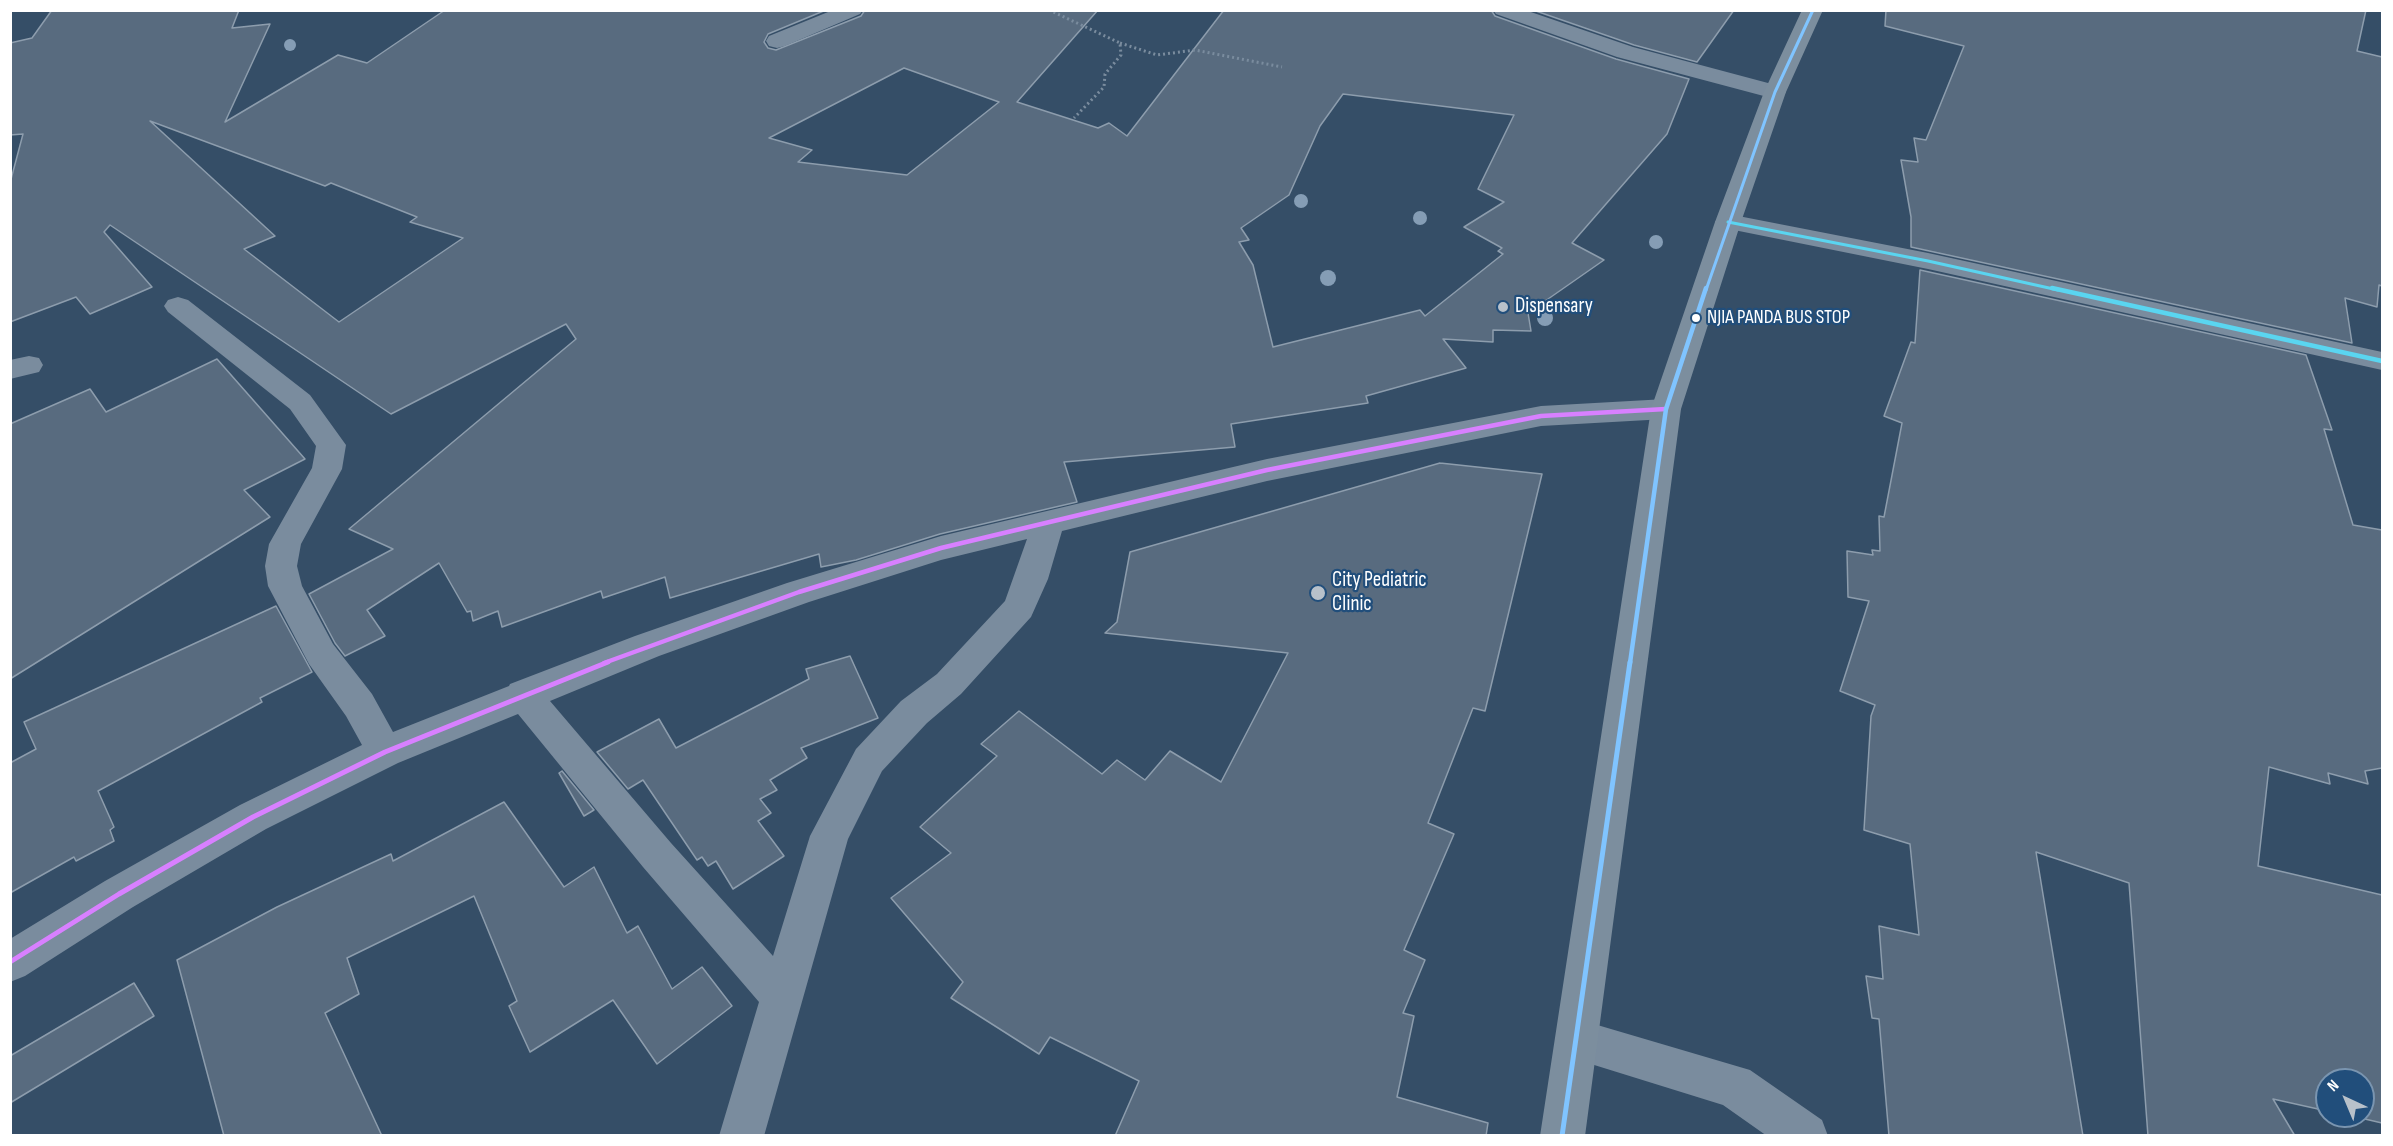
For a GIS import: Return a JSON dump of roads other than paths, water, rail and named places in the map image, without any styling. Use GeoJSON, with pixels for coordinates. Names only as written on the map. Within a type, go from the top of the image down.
{"type":"FeatureCollection","features":[{"type":"Feature","properties":{"kind":"highway"},"geometry":{"type":"LineString","coordinates":[[1562,1136],[1666,409],[1728,222],[1775,92],[1813,10]]}},
{"type":"Feature","properties":{"kind":"street"},"geometry":{"type":"LineString","coordinates":[[777,41],[853,10]]}},
{"type":"Feature","properties":{"kind":"street"},"geometry":{"type":"LineString","coordinates":[[1503,10],[1625,52],[1775,92]]}},
{"type":"Feature","properties":{"kind":"street"},"geometry":{"type":"LineString","coordinates":[[1728,222],[1928,261],[2382,361]]}},
{"type":"Feature","properties":{"kind":"street"},"geometry":{"type":"LineString","coordinates":[[178,306],[300,402],[331,445],[327,469],[288,536],[281,566],[285,586],[321,654],[359,705],[386,752]]}},
{"type":"Feature","properties":{"kind":"street"},"geometry":{"type":"LineString","coordinates":[[10,962],[119,894],[253,817],[386,752],[523,694],[647,646],[799,592],[941,548],[1267,470],[1541,416],[1666,409]]}},
{"type":"Feature","properties":{"kind":"street"},"geometry":{"type":"LineString","coordinates":[[741,1136],[829,836],[869,760],[914,712],[949,684],[1019,608],[1031,579],[1048,524]]}},
{"type":"Feature","properties":{"kind":"street"},"geometry":{"type":"LineString","coordinates":[[523,694],[657,855],[782,996]]}},
{"type":"Feature","properties":{"kind":"street"},"geometry":{"type":"LineString","coordinates":[[1577,1040],[1734,1086],[1806,1136]]}},
{"type":"Feature","properties":{"kind":"place","name":"Dispensary"},"geometry":{"type":"Point","coordinates":[1503,307]}},
{"type":"Feature","properties":{"kind":"place","name":"NJIA PANDA BUS STOP"},"geometry":{"type":"Point","coordinates":[1696,318]}},
{"type":"Feature","properties":{"kind":"place","name":"City Pediatric Clinic"},"geometry":{"type":"Point","coordinates":[1318,593]}}]}
